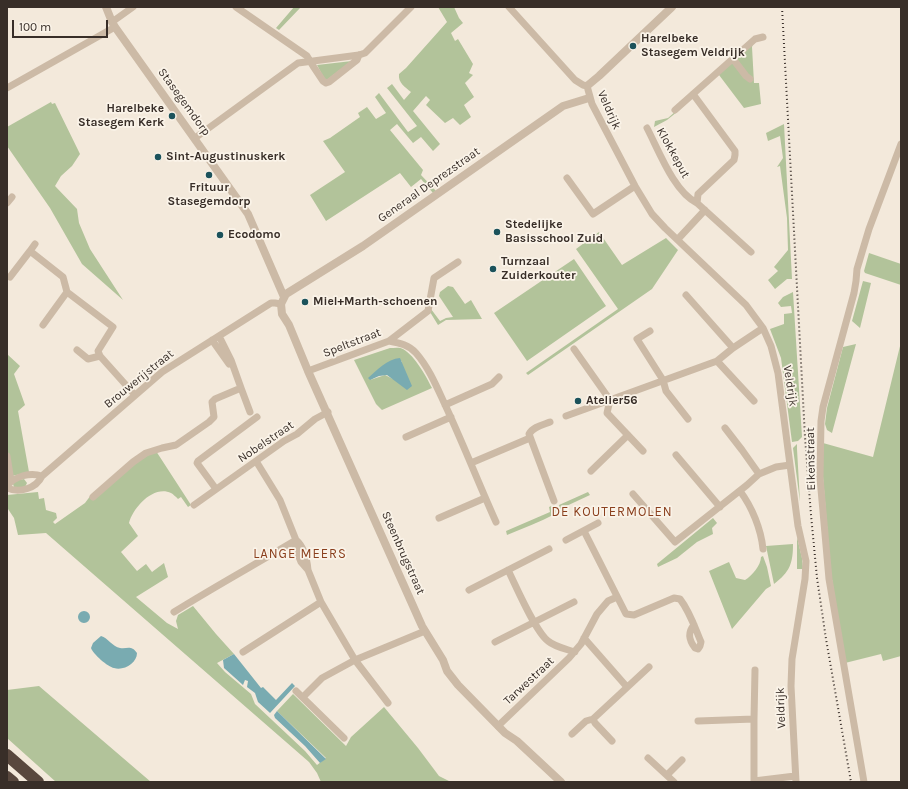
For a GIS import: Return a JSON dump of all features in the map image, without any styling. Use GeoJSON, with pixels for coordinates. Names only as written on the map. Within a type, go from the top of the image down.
{"type":"FeatureCollection","features":[{"type":"Feature","properties":{"kind":"highway"},"geometry":{"type":"LineString","coordinates":[[8,756],[38,782]]}},
{"type":"Feature","properties":{"kind":"highway"},"geometry":{"type":"LineString","coordinates":[[7,777],[13,782]]}},
{"type":"Feature","properties":{"kind":"street","name":"Stasegemdorp"},"geometry":{"type":"LineString","coordinates":[[106,7],[113,25],[248,214],[282,301]]}},
{"type":"Feature","properties":{"kind":"street"},"geometry":{"type":"LineString","coordinates":[[7,88],[113,25],[133,7]]}},
{"type":"Feature","properties":{"kind":"street"},"geometry":{"type":"LineString","coordinates":[[236,7],[299,49],[307,56],[323,81],[326,83],[356,60],[359,55]]}},
{"type":"Feature","properties":{"kind":"street"},"geometry":{"type":"LineString","coordinates":[[195,138],[298,63],[365,53],[411,7]]}},
{"type":"Feature","properties":{"kind":"street"},"geometry":{"type":"LineString","coordinates":[[509,7],[575,80],[587,86],[672,7]]}},
{"type":"Feature","properties":{"kind":"street"},"geometry":{"type":"LineString","coordinates":[[675,110],[755,39],[763,37]]}},
{"type":"Feature","properties":{"kind":"street"},"geometry":{"type":"LineString","coordinates":[[733,59],[750,79]]}},
{"type":"Feature","properties":{"kind":"street","name":"Veldrijk"},"geometry":{"type":"LineString","coordinates":[[587,86],[589,98],[635,186],[652,214],[738,296],[763,328],[771,346],[778,373],[798,526],[806,561],[792,659],[791,686],[796,779]]}},
{"type":"Feature","properties":{"kind":"street"},"geometry":{"type":"LineString","coordinates":[[693,94],[735,151],[736,155],[734,160],[698,194],[697,203]]}},
{"type":"Feature","properties":{"kind":"street","name":"Generaal Deprezstraat"},"geometry":{"type":"LineString","coordinates":[[282,301],[302,284],[363,246],[563,106],[589,98]]}},
{"type":"Feature","properties":{"kind":"street","name":"Klokkeput"},"geometry":{"type":"LineString","coordinates":[[647,128],[676,184],[690,200],[697,203],[751,252]]}},
{"type":"Feature","properties":{"kind":"street","name":"Eikenstraat"},"geometry":{"type":"LineString","coordinates":[[864,782],[829,579],[820,478],[821,421],[823,407],[854,293],[857,269],[869,229],[901,144]]}},
{"type":"Feature","properties":{"kind":"street"},"geometry":{"type":"LineString","coordinates":[[567,178],[593,214],[635,186]]}},
{"type":"Feature","properties":{"kind":"street"},"geometry":{"type":"LineString","coordinates":[[7,203],[12,197]]}},
{"type":"Feature","properties":{"kind":"street"},"geometry":{"type":"LineString","coordinates":[[678,239],[705,210]]}},
{"type":"Feature","properties":{"kind":"street"},"geometry":{"type":"LineString","coordinates":[[10,277],[35,244]]}},
{"type":"Feature","properties":{"kind":"street"},"geometry":{"type":"LineString","coordinates":[[30,251],[64,277],[67,292],[112,327],[98,350],[100,356],[134,394]]}},
{"type":"Feature","properties":{"kind":"street","name":"Speltstraat"},"geometry":{"type":"LineString","coordinates":[[308,372],[389,341],[428,311],[434,278],[458,262]]}},
{"type":"Feature","properties":{"kind":"street"},"geometry":{"type":"LineString","coordinates":[[43,325],[67,292]]}},
{"type":"Feature","properties":{"kind":"street"},"geometry":{"type":"LineString","coordinates":[[686,295],[733,348]]}},
{"type":"Feature","properties":{"kind":"street","name":"Brouwerijstraat"},"geometry":{"type":"LineString","coordinates":[[32,486],[38,483],[42,476],[134,394],[162,372],[271,303],[282,301]]}},
{"type":"Feature","properties":{"kind":"street","name":"Steenbrugstraat"},"geometry":{"type":"LineString","coordinates":[[282,301],[282,314],[289,325],[308,372],[328,412],[425,631],[443,660],[447,671],[458,686],[505,733],[517,740],[561,782]]}},
{"type":"Feature","properties":{"kind":"street"},"geometry":{"type":"LineString","coordinates":[[566,416],[717,361],[733,348],[763,328]]}},
{"type":"Feature","properties":{"kind":"street"},"geometry":{"type":"LineString","coordinates":[[650,331],[637,339],[664,380],[666,391],[688,419]]}},
{"type":"Feature","properties":{"kind":"street"},"geometry":{"type":"LineString","coordinates":[[215,338],[238,377],[250,412]]}},
{"type":"Feature","properties":{"kind":"street"},"geometry":{"type":"LineString","coordinates":[[389,341],[408,346],[416,353],[432,377],[451,417],[496,522]]}},
{"type":"Feature","properties":{"kind":"street"},"geometry":{"type":"LineString","coordinates":[[574,349],[610,400],[607,412],[643,451]]}},
{"type":"Feature","properties":{"kind":"street"},"geometry":{"type":"LineString","coordinates":[[77,350],[88,359],[100,356]]}},
{"type":"Feature","properties":{"kind":"street"},"geometry":{"type":"LineString","coordinates":[[717,361],[754,401]]}},
{"type":"Feature","properties":{"kind":"street"},"geometry":{"type":"LineString","coordinates":[[445,405],[492,384],[499,377]]}},
{"type":"Feature","properties":{"kind":"street"},"geometry":{"type":"LineString","coordinates":[[93,497],[132,462],[146,453],[176,445],[209,422],[214,417],[212,402],[215,399],[241,388]]}},
{"type":"Feature","properties":{"kind":"street","name":"Nobelstraat"},"geometry":{"type":"LineString","coordinates":[[194,505],[284,441],[301,432],[315,419],[328,412]]}},
{"type":"Feature","properties":{"kind":"street","name":"Nobelstraat"},"geometry":{"type":"LineString","coordinates":[[216,489],[197,463],[198,460],[257,417]]}},
{"type":"Feature","properties":{"kind":"street"},"geometry":{"type":"LineString","coordinates":[[406,437],[451,417]]}},
{"type":"Feature","properties":{"kind":"street"},"geometry":{"type":"LineString","coordinates":[[550,422],[531,430],[529,434],[554,501]]}},
{"type":"Feature","properties":{"kind":"street"},"geometry":{"type":"LineString","coordinates":[[725,428],[759,474]]}},
{"type":"Feature","properties":{"kind":"street"},"geometry":{"type":"LineString","coordinates":[[591,471],[628,435]]}},
{"type":"Feature","properties":{"kind":"street"},"geometry":{"type":"LineString","coordinates":[[471,463],[530,438]]}},
{"type":"Feature","properties":{"kind":"street"},"geometry":{"type":"LineString","coordinates":[[676,454],[720,507]]}},
{"type":"Feature","properties":{"kind":"street"},"geometry":{"type":"LineString","coordinates":[[7,456],[8,485],[14,491],[32,486],[30,478],[31,475]]}},
{"type":"Feature","properties":{"kind":"street"},"geometry":{"type":"LineString","coordinates":[[256,461],[280,500],[296,540],[295,547],[301,562],[308,570],[321,602],[355,660],[388,703]]}},
{"type":"Feature","properties":{"kind":"street"},"geometry":{"type":"LineString","coordinates":[[633,494],[675,542],[740,491],[759,474],[776,467],[790,465]]}},
{"type":"Feature","properties":{"kind":"street"},"geometry":{"type":"LineString","coordinates":[[8,485],[16,478],[37,474],[42,476]]}},
{"type":"Feature","properties":{"kind":"street"},"geometry":{"type":"LineString","coordinates":[[740,491],[745,498],[758,527],[763,549]]}},
{"type":"Feature","properties":{"kind":"street"},"geometry":{"type":"LineString","coordinates":[[439,518],[485,498]]}},
{"type":"Feature","properties":{"kind":"street"},"geometry":{"type":"LineString","coordinates":[[566,540],[598,524]]}},
{"type":"Feature","properties":{"kind":"street"},"geometry":{"type":"LineString","coordinates":[[584,531],[626,614],[634,615],[674,598],[680,599],[685,605],[694,625]]}},
{"type":"Feature","properties":{"kind":"street"},"geometry":{"type":"LineString","coordinates":[[174,612],[228,578],[243,572],[296,540]]}},
{"type":"Feature","properties":{"kind":"street"},"geometry":{"type":"LineString","coordinates":[[469,590],[549,549]]}},
{"type":"Feature","properties":{"kind":"street","name":"Tarwestraat"},"geometry":{"type":"LineString","coordinates":[[508,570],[534,622],[547,641],[574,652]]}},
{"type":"Feature","properties":{"kind":"street","name":"Tarwestraat"},"geometry":{"type":"LineString","coordinates":[[498,726],[569,658],[584,638],[597,614],[608,601],[617,597]]}},
{"type":"Feature","properties":{"kind":"street"},"geometry":{"type":"LineString","coordinates":[[243,652],[321,602]]}},
{"type":"Feature","properties":{"kind":"street"},"geometry":{"type":"LineString","coordinates":[[495,642],[574,602]]}},
{"type":"Feature","properties":{"kind":"street"},"geometry":{"type":"LineString","coordinates":[[303,697],[322,678],[355,660],[425,631]]}},
{"type":"Feature","properties":{"kind":"street"},"geometry":{"type":"LineString","coordinates":[[584,638],[627,687]]}},
{"type":"Feature","properties":{"kind":"street"},"geometry":{"type":"LineString","coordinates":[[572,734],[586,721],[593,719],[649,667]]}},
{"type":"Feature","properties":{"kind":"street"},"geometry":{"type":"LineString","coordinates":[[755,670],[752,782],[796,779]]}},
{"type":"Feature","properties":{"kind":"street"},"geometry":{"type":"LineString","coordinates":[[296,691],[344,738]]}},
{"type":"Feature","properties":{"kind":"street"},"geometry":{"type":"LineString","coordinates":[[593,719],[612,741]]}},
{"type":"Feature","properties":{"kind":"street"},"geometry":{"type":"LineString","coordinates":[[698,721],[754,719]]}},
{"type":"Feature","properties":{"kind":"street"},"geometry":{"type":"LineString","coordinates":[[648,758],[674,782]]}},
{"type":"Feature","properties":{"kind":"street"},"geometry":{"type":"LineString","coordinates":[[667,776],[682,760]]}},
{"type":"Feature","properties":{"kind":"green space"},"geometry":{"type":"Polygon","coordinates":[[[294,7],[301,7],[279,30],[276,28],[294,7]]]}},
{"type":"Feature","properties":{"kind":"green space"},"geometry":{"type":"Polygon","coordinates":[[[438,7],[454,7],[463,23],[451,33],[455,41],[458,39],[473,64],[469,73],[473,75],[465,83],[474,97],[464,105],[471,117],[460,125],[453,118],[445,123],[426,105],[430,100],[426,96],[413,111],[440,144],[433,151],[421,137],[413,143],[397,124],[390,130],[423,170],[421,175],[436,191],[433,193],[421,179],[411,187],[400,173],[326,221],[310,195],[345,172],[323,141],[330,138],[360,117],[358,113],[367,107],[376,119],[386,113],[375,97],[379,93],[408,132],[417,126],[387,88],[392,84],[404,100],[411,92],[401,82],[399,74],[447,22],[438,7]]]}},
{"type":"Feature","properties":{"kind":"green space"},"geometry":{"type":"Polygon","coordinates":[[[753,44],[754,83],[759,83],[761,104],[744,108],[716,71],[753,44]]]}},
{"type":"Feature","properties":{"kind":"green space"},"geometry":{"type":"Polygon","coordinates":[[[352,61],[325,80],[317,65],[352,61]]]}},
{"type":"Feature","properties":{"kind":"green space"},"geometry":{"type":"Polygon","coordinates":[[[51,102],[52,104],[55,103],[80,154],[72,166],[61,176],[55,186],[77,209],[79,223],[90,249],[123,300],[82,264],[50,208],[7,146],[7,127],[51,102]]]}},
{"type":"Feature","properties":{"kind":"green space"},"geometry":{"type":"Polygon","coordinates":[[[676,111],[677,112],[667,120],[654,127],[655,121],[668,118],[676,111]]]}},
{"type":"Feature","properties":{"kind":"green space"},"geometry":{"type":"Polygon","coordinates":[[[784,124],[792,279],[787,279],[775,289],[768,280],[778,271],[774,267],[788,250],[787,218],[780,166],[777,167],[783,158],[780,136],[768,141],[766,133],[784,124]]]}},
{"type":"Feature","properties":{"kind":"green space"},"geometry":{"type":"Polygon","coordinates":[[[599,232],[622,265],[666,238],[678,250],[652,289],[528,375],[526,373],[618,309],[576,249],[599,232]]]}},
{"type":"Feature","properties":{"kind":"green space"},"geometry":{"type":"Polygon","coordinates":[[[869,253],[901,264],[901,285],[865,273],[864,271],[869,253]]]}},
{"type":"Feature","properties":{"kind":"green space"},"geometry":{"type":"Polygon","coordinates":[[[574,259],[606,306],[527,361],[494,313],[574,259]]]}},
{"type":"Feature","properties":{"kind":"green space"},"geometry":{"type":"Polygon","coordinates":[[[863,281],[871,283],[860,328],[852,321],[863,281]]]}},
{"type":"Feature","properties":{"kind":"green space"},"geometry":{"type":"Polygon","coordinates":[[[448,286],[453,287],[465,304],[471,300],[482,319],[446,320],[438,325],[430,312],[431,309],[440,321],[453,317],[439,296],[440,292],[448,286]]]}},
{"type":"Feature","properties":{"kind":"green space"},"geometry":{"type":"Polygon","coordinates":[[[793,292],[802,437],[798,441],[792,442],[781,358],[770,329],[784,324],[784,314],[792,313],[791,306],[781,307],[778,303],[783,297],[793,292]]]}},
{"type":"Feature","properties":{"kind":"green space"},"geometry":{"type":"Polygon","coordinates":[[[901,342],[901,656],[883,661],[881,654],[845,663],[831,573],[823,477],[823,443],[873,457],[901,342]]]}},
{"type":"Feature","properties":{"kind":"green space"},"geometry":{"type":"Polygon","coordinates":[[[856,344],[832,433],[827,430],[825,424],[827,408],[843,347],[856,344]]]}},
{"type":"Feature","properties":{"kind":"green space"},"geometry":{"type":"Polygon","coordinates":[[[390,348],[402,348],[416,361],[432,388],[382,410],[376,404],[354,360],[390,348]],[[402,361],[370,380],[385,375],[393,379],[402,361]]]}},
{"type":"Feature","properties":{"kind":"green space"},"geometry":{"type":"Polygon","coordinates":[[[7,354],[20,366],[14,374],[25,405],[18,411],[29,472],[8,477],[7,471],[7,354]]]}},
{"type":"Feature","properties":{"kind":"green space"},"geometry":{"type":"Polygon","coordinates":[[[797,444],[797,449],[800,502],[793,448],[797,444]]]}},
{"type":"Feature","properties":{"kind":"green space"},"geometry":{"type":"Polygon","coordinates":[[[156,451],[191,505],[188,507],[181,497],[178,499],[171,493],[164,491],[157,492],[145,499],[131,517],[129,523],[138,536],[121,552],[137,571],[146,564],[152,572],[164,563],[168,577],[136,597],[167,623],[178,629],[176,621],[178,615],[193,606],[234,654],[217,663],[225,672],[251,694],[255,704],[305,751],[317,765],[326,758],[277,711],[293,694],[346,746],[351,737],[384,707],[439,776],[451,782],[321,782],[317,773],[309,762],[46,533],[18,535],[14,518],[8,509],[7,510],[7,495],[38,492],[39,499],[44,498],[46,510],[56,513],[57,518],[53,522],[55,524],[85,503],[91,495],[134,463],[156,451]]]}},
{"type":"Feature","properties":{"kind":"green space"},"geometry":{"type":"Polygon","coordinates":[[[24,479],[27,483],[25,487],[14,487],[14,481],[24,479]]]}},
{"type":"Feature","properties":{"kind":"green space"},"geometry":{"type":"Polygon","coordinates":[[[588,492],[590,495],[560,509],[559,505],[588,492]]]}},
{"type":"Feature","properties":{"kind":"green space"},"geometry":{"type":"Polygon","coordinates":[[[554,505],[556,511],[555,514],[507,535],[506,531],[550,512],[549,507],[554,505]]]}},
{"type":"Feature","properties":{"kind":"green space"},"geometry":{"type":"Polygon","coordinates":[[[713,518],[717,523],[712,528],[713,534],[697,542],[677,558],[658,567],[657,564],[713,518]]]}},
{"type":"Feature","properties":{"kind":"green space"},"geometry":{"type":"Polygon","coordinates":[[[797,537],[802,558],[803,569],[797,569],[797,537]]]}},
{"type":"Feature","properties":{"kind":"green space"},"geometry":{"type":"Polygon","coordinates":[[[793,544],[790,567],[774,584],[766,546],[793,544]]]}},
{"type":"Feature","properties":{"kind":"green space"},"geometry":{"type":"Polygon","coordinates":[[[763,556],[771,586],[766,589],[732,629],[709,571],[729,562],[736,578],[745,580],[756,570],[761,557],[763,556]]]}},
{"type":"Feature","properties":{"kind":"green space"},"geometry":{"type":"Polygon","coordinates":[[[39,686],[151,782],[56,782],[7,738],[7,690],[39,686]]]}},
{"type":"Feature","properties":{"kind":"water"},"geometry":{"type":"Polygon","coordinates":[[[400,358],[412,386],[407,390],[387,375],[379,376],[370,380],[368,378],[391,360],[400,358]]]}},
{"type":"Feature","properties":{"kind":"water"},"geometry":{"type":"Polygon","coordinates":[[[82,611],[86,611],[90,617],[86,623],[82,623],[78,619],[78,615],[82,611]]]}},
{"type":"Feature","properties":{"kind":"water"},"geometry":{"type":"Polygon","coordinates":[[[101,636],[117,647],[133,649],[137,653],[135,660],[126,667],[118,669],[105,663],[91,648],[93,643],[101,636]]]}},
{"type":"Feature","properties":{"kind":"water"},"geometry":{"type":"Polygon","coordinates":[[[234,654],[261,688],[263,687],[276,700],[292,683],[295,686],[270,713],[258,702],[255,693],[247,687],[248,681],[245,680],[243,685],[224,668],[223,660],[234,654]]]}},
{"type":"Feature","properties":{"kind":"water"},"geometry":{"type":"Polygon","coordinates":[[[277,711],[326,759],[320,763],[305,746],[275,718],[274,715],[277,711]]]}},
{"type":"Feature","properties":{"kind":"railway"},"geometry":{"type":"LineString","coordinates":[[782,7],[805,437],[811,515],[817,578],[826,639],[851,782]]}},
{"type":"Feature","properties":{"kind":"place","name":"Harelbeke Stasegem Veldrijk"},"geometry":{"type":"Point","coordinates":[633,46]}},
{"type":"Feature","properties":{"kind":"place","name":"Harelbeke Stasegem Kerk"},"geometry":{"type":"Point","coordinates":[172,116]}},
{"type":"Feature","properties":{"kind":"place","name":"Sint-Augustinuskerk"},"geometry":{"type":"Point","coordinates":[158,157]}},
{"type":"Feature","properties":{"kind":"place","name":"Frituur Stasegemdorp"},"geometry":{"type":"Point","coordinates":[209,175]}},
{"type":"Feature","properties":{"kind":"place","name":"Stedelijke Basisschool Zuid"},"geometry":{"type":"Point","coordinates":[497,232]}},
{"type":"Feature","properties":{"kind":"place","name":"Ecodomo"},"geometry":{"type":"Point","coordinates":[220,235]}},
{"type":"Feature","properties":{"kind":"place","name":"Turnzaal Zuiderkouter"},"geometry":{"type":"Point","coordinates":[493,269]}},
{"type":"Feature","properties":{"kind":"place","name":"Miel+Marth-schoenen"},"geometry":{"type":"Point","coordinates":[305,302]}},
{"type":"Feature","properties":{"kind":"place","name":"Atelier56"},"geometry":{"type":"Point","coordinates":[578,401]}},
{"type":"Feature","properties":{"kind":"district","name":"DE KOUTERMOLEN"},"geometry":{"type":"Point","coordinates":[612,512]}},
{"type":"Feature","properties":{"kind":"district","name":"LANGE MEERS"},"geometry":{"type":"Point","coordinates":[300,554]}}]}
